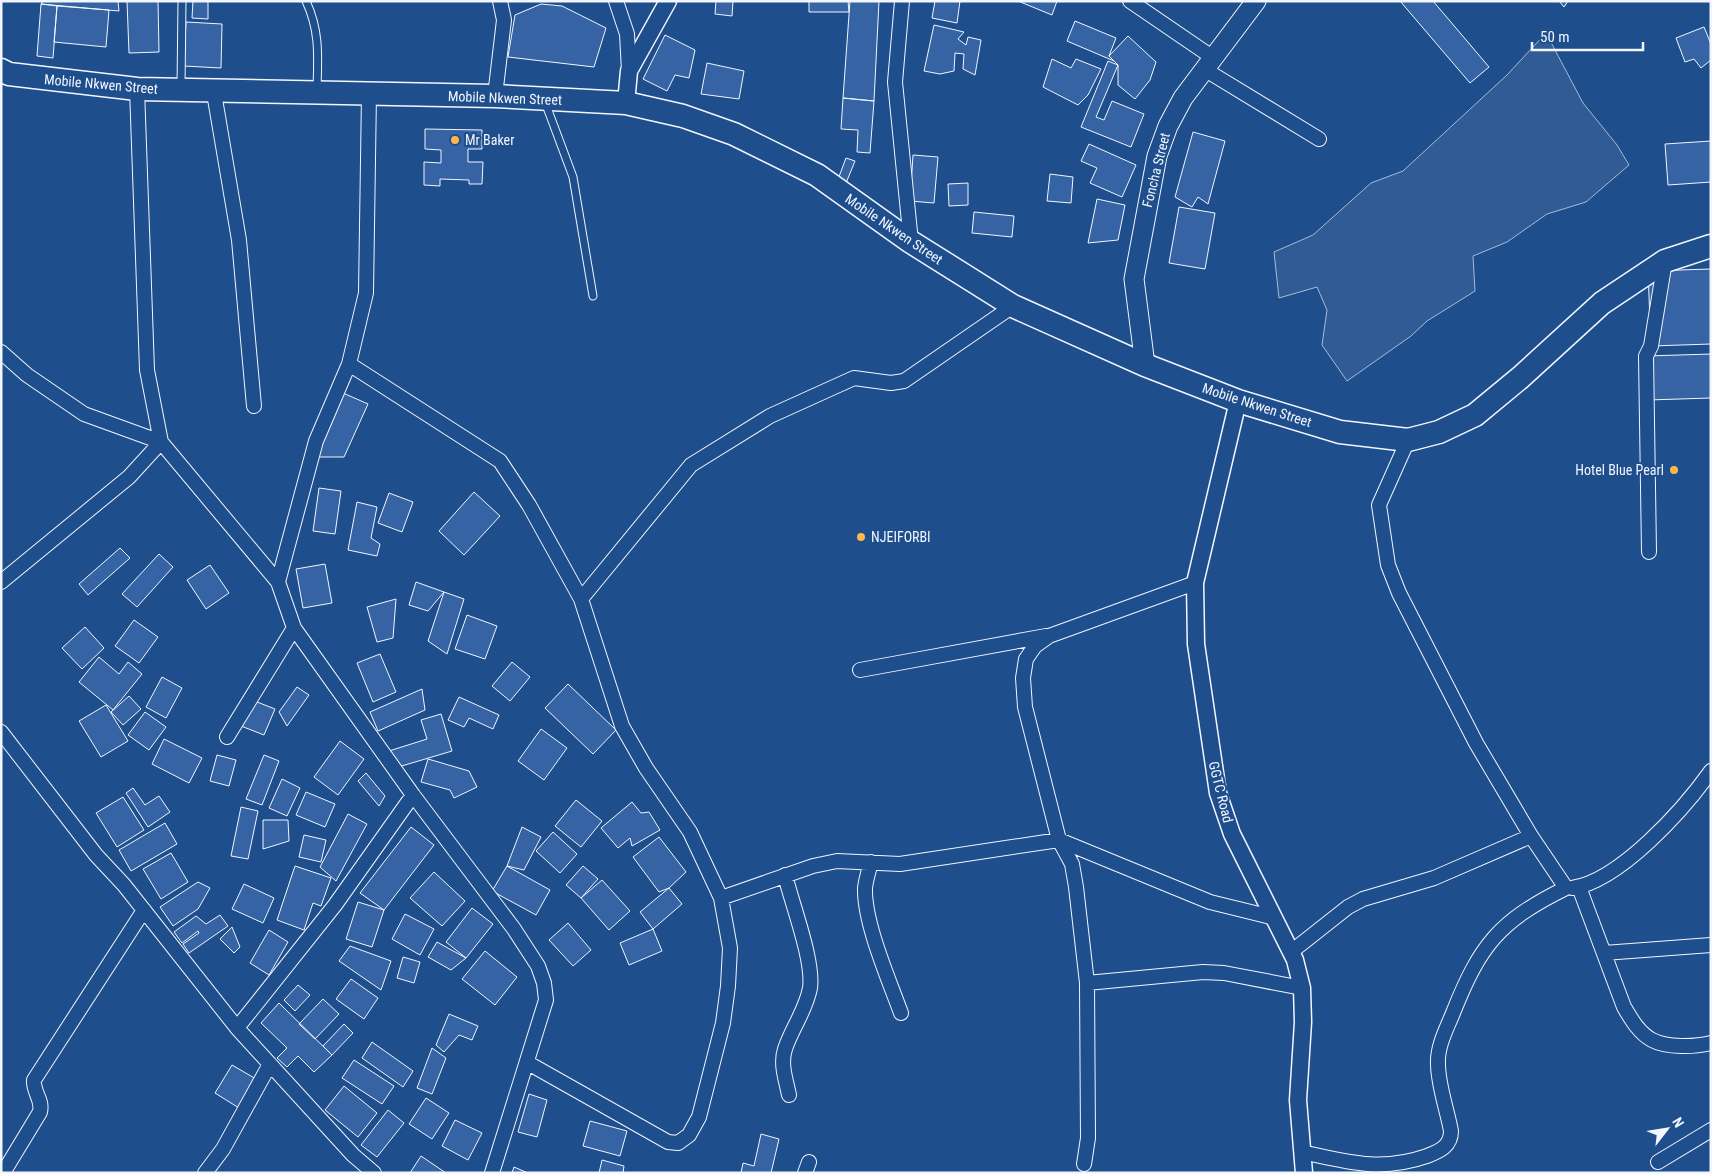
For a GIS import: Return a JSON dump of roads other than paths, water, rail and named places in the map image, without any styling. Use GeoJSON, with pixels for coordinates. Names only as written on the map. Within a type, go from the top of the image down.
{"type":"FeatureCollection","features":[{"type":"Feature","properties":{"kind":"highway","name":"Mobile Nkwen Street"},"geometry":{"type":"LineString","coordinates":[[4,76],[137,89],[495,96],[626,103],[683,116],[734,134],[817,175],[911,242],[1013,306],[1145,365],[1238,401],[1340,432],[1408,440],[1439,432],[1475,415],[1521,377],[1602,303],[1665,262],[1711,246]]}},
{"type":"Feature","properties":{"kind":"main road","name":"Foncha Street"},"geometry":{"type":"LineString","coordinates":[[1145,365],[1134,279],[1157,156],[1168,126],[1208,63],[1256,1]]}},
{"type":"Feature","properties":{"kind":"street"},"geometry":{"type":"LineString","coordinates":[[495,96],[504,20],[500,1]]}},
{"type":"Feature","properties":{"kind":"street"},"geometry":{"type":"LineString","coordinates":[[616,1],[627,34],[629,71],[626,103]]}},
{"type":"Feature","properties":{"kind":"street"},"geometry":{"type":"LineString","coordinates":[[629,71],[668,1]]}},
{"type":"Feature","properties":{"kind":"street"},"geometry":{"type":"LineString","coordinates":[[902,1],[895,82],[911,242]]}},
{"type":"Feature","properties":{"kind":"street"},"geometry":{"type":"LineString","coordinates":[[1130,1],[1208,63],[1319,139]]}},
{"type":"Feature","properties":{"kind":"street"},"geometry":{"type":"LineString","coordinates":[[137,89],[148,370],[161,442],[278,582],[294,628],[413,795],[514,930],[538,966],[544,983],[546,1000],[528,1063],[492,1173]]}},
{"type":"Feature","properties":{"kind":"street"},"geometry":{"type":"LineString","coordinates":[[214,92],[239,240],[254,406]]}},
{"type":"Feature","properties":{"kind":"street"},"geometry":{"type":"LineString","coordinates":[[278,582],[316,441],[349,364],[366,293],[369,93]]}},
{"type":"Feature","properties":{"kind":"street"},"geometry":{"type":"LineString","coordinates":[[1649,552],[1649,432],[1646,356],[1651,346],[1665,262]]}},
{"type":"Feature","properties":{"kind":"street"},"geometry":{"type":"LineString","coordinates":[[581,599],[691,465],[770,416],[854,378],[892,383],[904,381],[1013,306]]}},
{"type":"Feature","properties":{"kind":"street"},"geometry":{"type":"LineString","coordinates":[[1,352],[27,375],[84,414],[161,442]]}},
{"type":"Feature","properties":{"kind":"street"},"geometry":{"type":"LineString","coordinates":[[349,364],[500,461],[529,505],[581,599],[622,726],[646,768],[690,832],[721,898],[730,948],[728,986],[723,1023],[699,1117],[689,1134],[678,1143],[668,1142],[528,1063]]}},
{"type":"Feature","properties":{"kind":"street","name":"GGTC Road"},"geometry":{"type":"LineString","coordinates":[[1238,401],[1195,583],[1196,644],[1218,793],[1232,834],[1291,952],[1302,988],[1303,1022],[1298,1100],[1304,1173]]}},
{"type":"Feature","properties":{"kind":"street"},"geometry":{"type":"LineString","coordinates":[[1408,440],[1379,505],[1388,564],[1399,593],[1476,744],[1531,836],[1573,888],[1604,954],[1624,1008],[1634,1024],[1652,1040],[1690,1046],[1711,1043]]}},
{"type":"Feature","properties":{"kind":"street"},"geometry":{"type":"LineString","coordinates":[[1,582],[129,476],[161,442]]}},
{"type":"Feature","properties":{"kind":"street"},"geometry":{"type":"LineString","coordinates":[[860,670],[1049,636],[1195,583]]}},
{"type":"Feature","properties":{"kind":"street"},"geometry":{"type":"LineString","coordinates":[[227,737],[294,628]]}},
{"type":"Feature","properties":{"kind":"street"},"geometry":{"type":"LineString","coordinates":[[1049,636],[1035,646],[1026,659],[1023,678],[1026,707],[1059,840],[1072,864],[1087,983],[1088,1138],[1084,1164]]}},
{"type":"Feature","properties":{"kind":"street"},"geometry":{"type":"LineString","coordinates":[[1,732],[96,855],[144,910],[237,1028],[353,1155],[374,1173]]}},
{"type":"Feature","properties":{"kind":"street"},"geometry":{"type":"LineString","coordinates":[[1302,1152],[1357,1164],[1382,1166],[1406,1164],[1438,1152],[1446,1146],[1451,1139],[1451,1131],[1438,1063],[1442,1041],[1468,974],[1480,954],[1505,925],[1534,904],[1611,871],[1628,859],[1676,814],[1711,771]]}},
{"type":"Feature","properties":{"kind":"street"},"geometry":{"type":"LineString","coordinates":[[237,1028],[335,906],[413,795]]}},
{"type":"Feature","properties":{"kind":"street"},"geometry":{"type":"LineString","coordinates":[[1291,952],[1348,907],[1363,900],[1434,878],[1531,836]]}},
{"type":"Feature","properties":{"kind":"street"},"geometry":{"type":"LineString","coordinates":[[721,898],[837,860],[900,864],[1059,840],[1210,902],[1275,918]]}},
{"type":"Feature","properties":{"kind":"street"},"geometry":{"type":"LineString","coordinates":[[871,862],[865,887],[866,901],[872,929],[901,1013]]}},
{"type":"Feature","properties":{"kind":"street"},"geometry":{"type":"LineString","coordinates":[[785,876],[809,966],[810,981],[810,988],[802,1013],[785,1050],[783,1067],[789,1095]]}},
{"type":"Feature","properties":{"kind":"street"},"geometry":{"type":"LineString","coordinates":[[3,1173],[40,1112],[42,1103],[33,1088],[34,1080],[144,910]]}},
{"type":"Feature","properties":{"kind":"street"},"geometry":{"type":"LineString","coordinates":[[1604,954],[1711,945]]}},
{"type":"Feature","properties":{"kind":"street"},"geometry":{"type":"LineString","coordinates":[[1087,983],[1203,972],[1224,973],[1302,988]]}},
{"type":"Feature","properties":{"kind":"street"},"geometry":{"type":"LineString","coordinates":[[205,1173],[223,1148],[270,1064]]}},
{"type":"Feature","properties":{"kind":"street"},"geometry":{"type":"LineString","coordinates":[[1658,1162],[1711,1130]]}},
{"type":"Feature","properties":{"kind":"lane"},"geometry":{"type":"LineString","coordinates":[[181,90],[182,1]]}},
{"type":"Feature","properties":{"kind":"lane"},"geometry":{"type":"LineString","coordinates":[[306,1],[315,21],[318,50],[317,94]]}},
{"type":"Feature","properties":{"kind":"lane"},"geometry":{"type":"LineString","coordinates":[[544,99],[573,177],[593,296]]}},
{"type":"Feature","properties":{"kind":"place","name":"Mr Baker"},"geometry":{"type":"Point","coordinates":[455,140]}},
{"type":"Feature","properties":{"kind":"place","name":"Hotel Blue Pearl"},"geometry":{"type":"Point","coordinates":[1674,470]}},
{"type":"Feature","properties":{"kind":"place","name":"NJEIFORBI"},"geometry":{"type":"Point","coordinates":[861,537]}}]}
